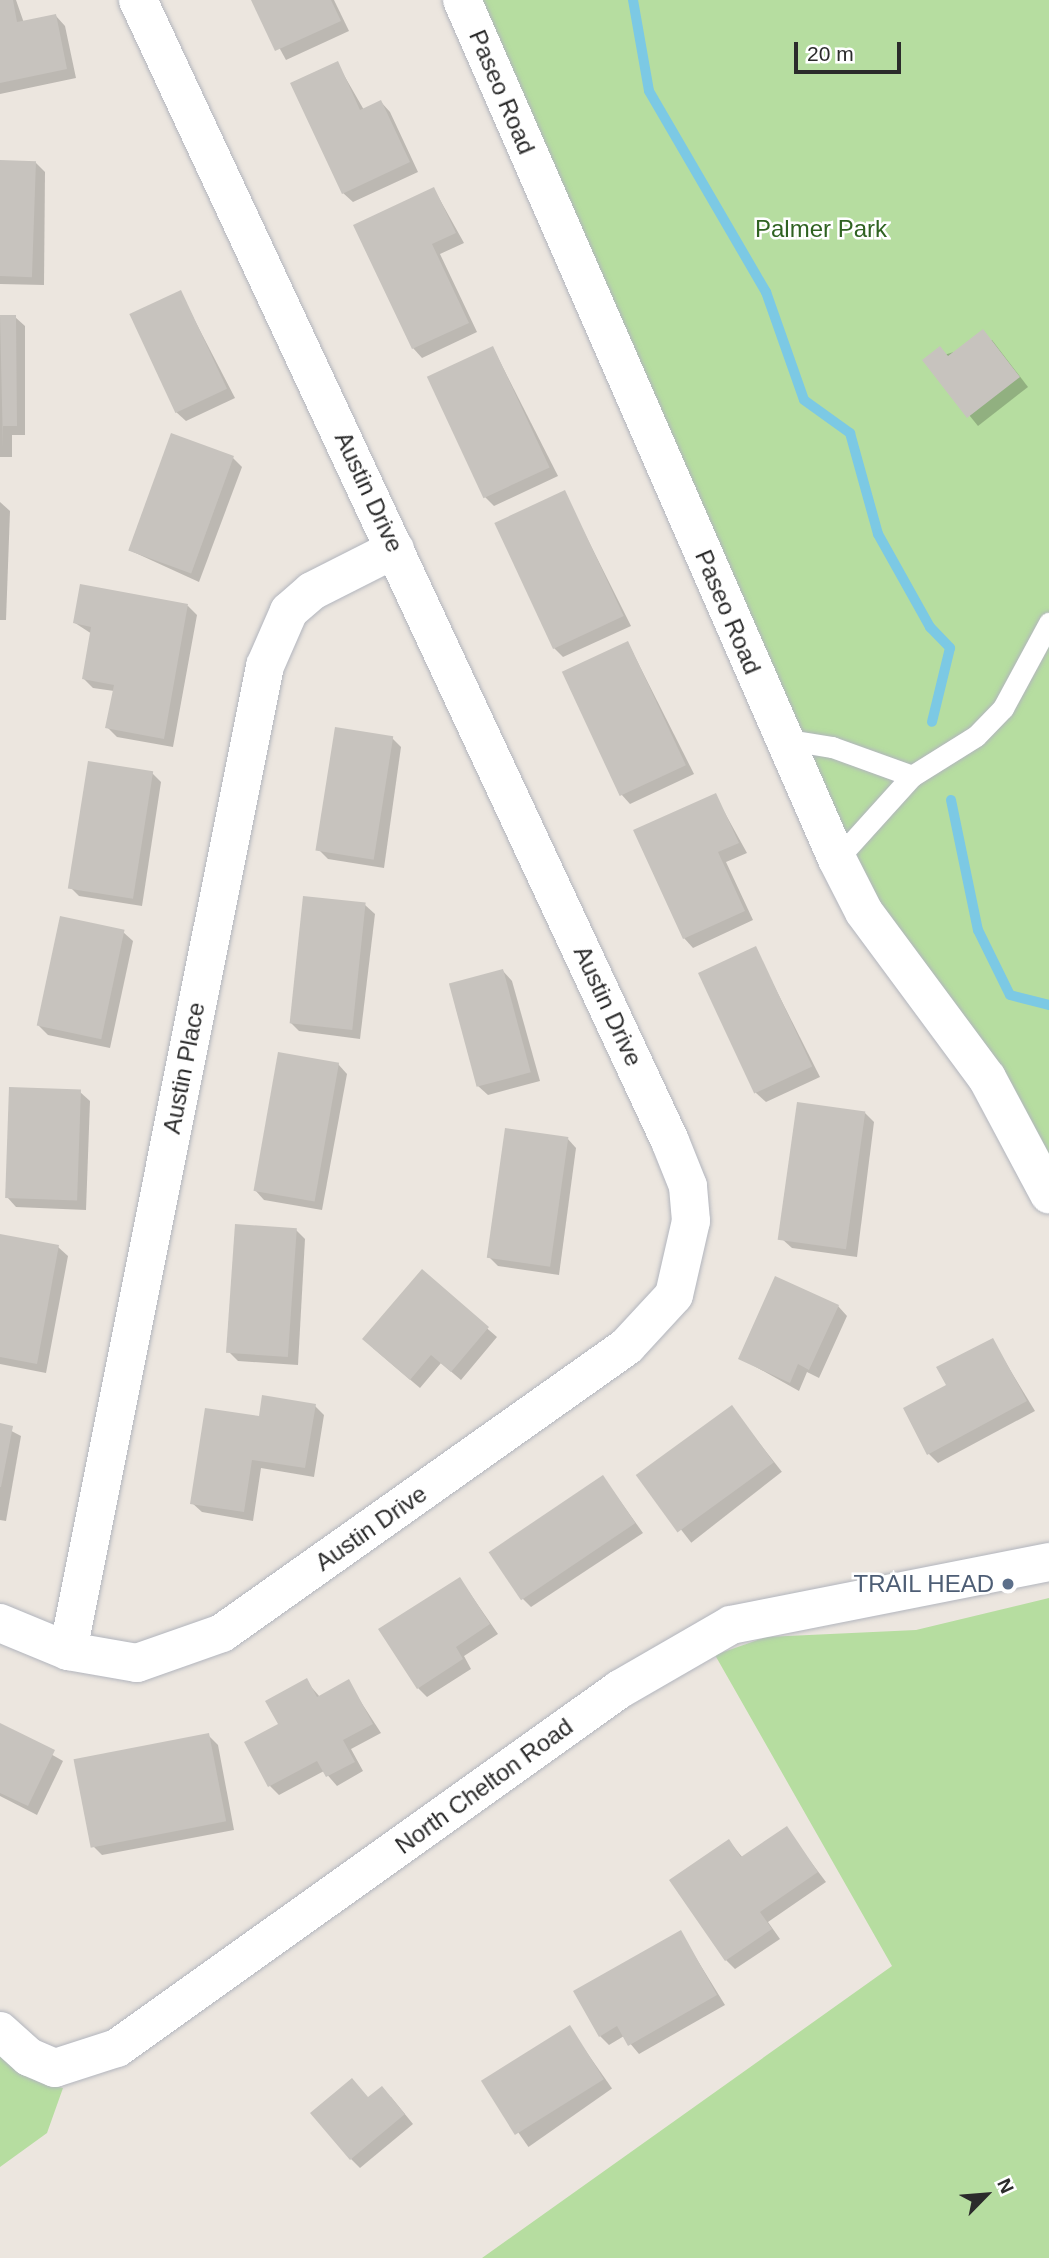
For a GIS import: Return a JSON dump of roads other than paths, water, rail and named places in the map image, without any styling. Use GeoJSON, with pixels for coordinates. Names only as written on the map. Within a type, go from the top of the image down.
{"type":"FeatureCollection","features":[{"type":"Feature","properties":{"kind":"street","name":"Austin Drive"},"geometry":{"type":"LineString","coordinates":[[0,1623],[68,1651],[137,1663],[222,1633],[627,1346],[674,1295],[686,1261],[688,1186],[670,1141],[138,0]]}},
{"type":"Feature","properties":{"kind":"street","name":"Paseo Road"},"geometry":{"type":"LineString","coordinates":[[462,0],[837,859],[864,912],[987,1078],[1049,1194]]}},
{"type":"Feature","properties":{"kind":"street","name":"Austin Place"},"geometry":{"type":"LineString","coordinates":[[68,1651],[265,666],[289,611],[321,585],[395,549]]}},
{"type":"Feature","properties":{"kind":"street","name":"North Chelton Road"},"geometry":{"type":"LineString","coordinates":[[0,2031],[29,2057],[55,2068],[117,2048],[620,1689],[731,1625],[1031,1566],[1049,1540]]}},
{"type":"Feature","properties":{"kind":"lane"},"geometry":{"type":"LineString","coordinates":[[837,859],[890,806],[912,776],[976,736],[1003,708],[1049,623]]}},
{"type":"Feature","properties":{"kind":"lane"},"geometry":{"type":"LineString","coordinates":[[783,739],[832,747],[912,776]]}},
{"type":"Feature","properties":{"kind":"waterway"},"geometry":{"type":"LineString","coordinates":[[633,0],[649,91],[766,292],[804,400],[850,433],[878,534],[930,627],[950,648],[932,722]]}},
{"type":"Feature","properties":{"kind":"waterway"},"geometry":{"type":"LineString","coordinates":[[951,800],[978,930],[1010,995],[1049,1005]]}},
{"type":"Feature","properties":{"kind":"place","name":"TRAIL HEAD"},"geometry":{"type":"Point","coordinates":[1008,1584]}},
{"type":"Feature","properties":{"kind":"park label","name":"Palmer Park"},"geometry":{"type":"Point","coordinates":[821,229]}}]}
